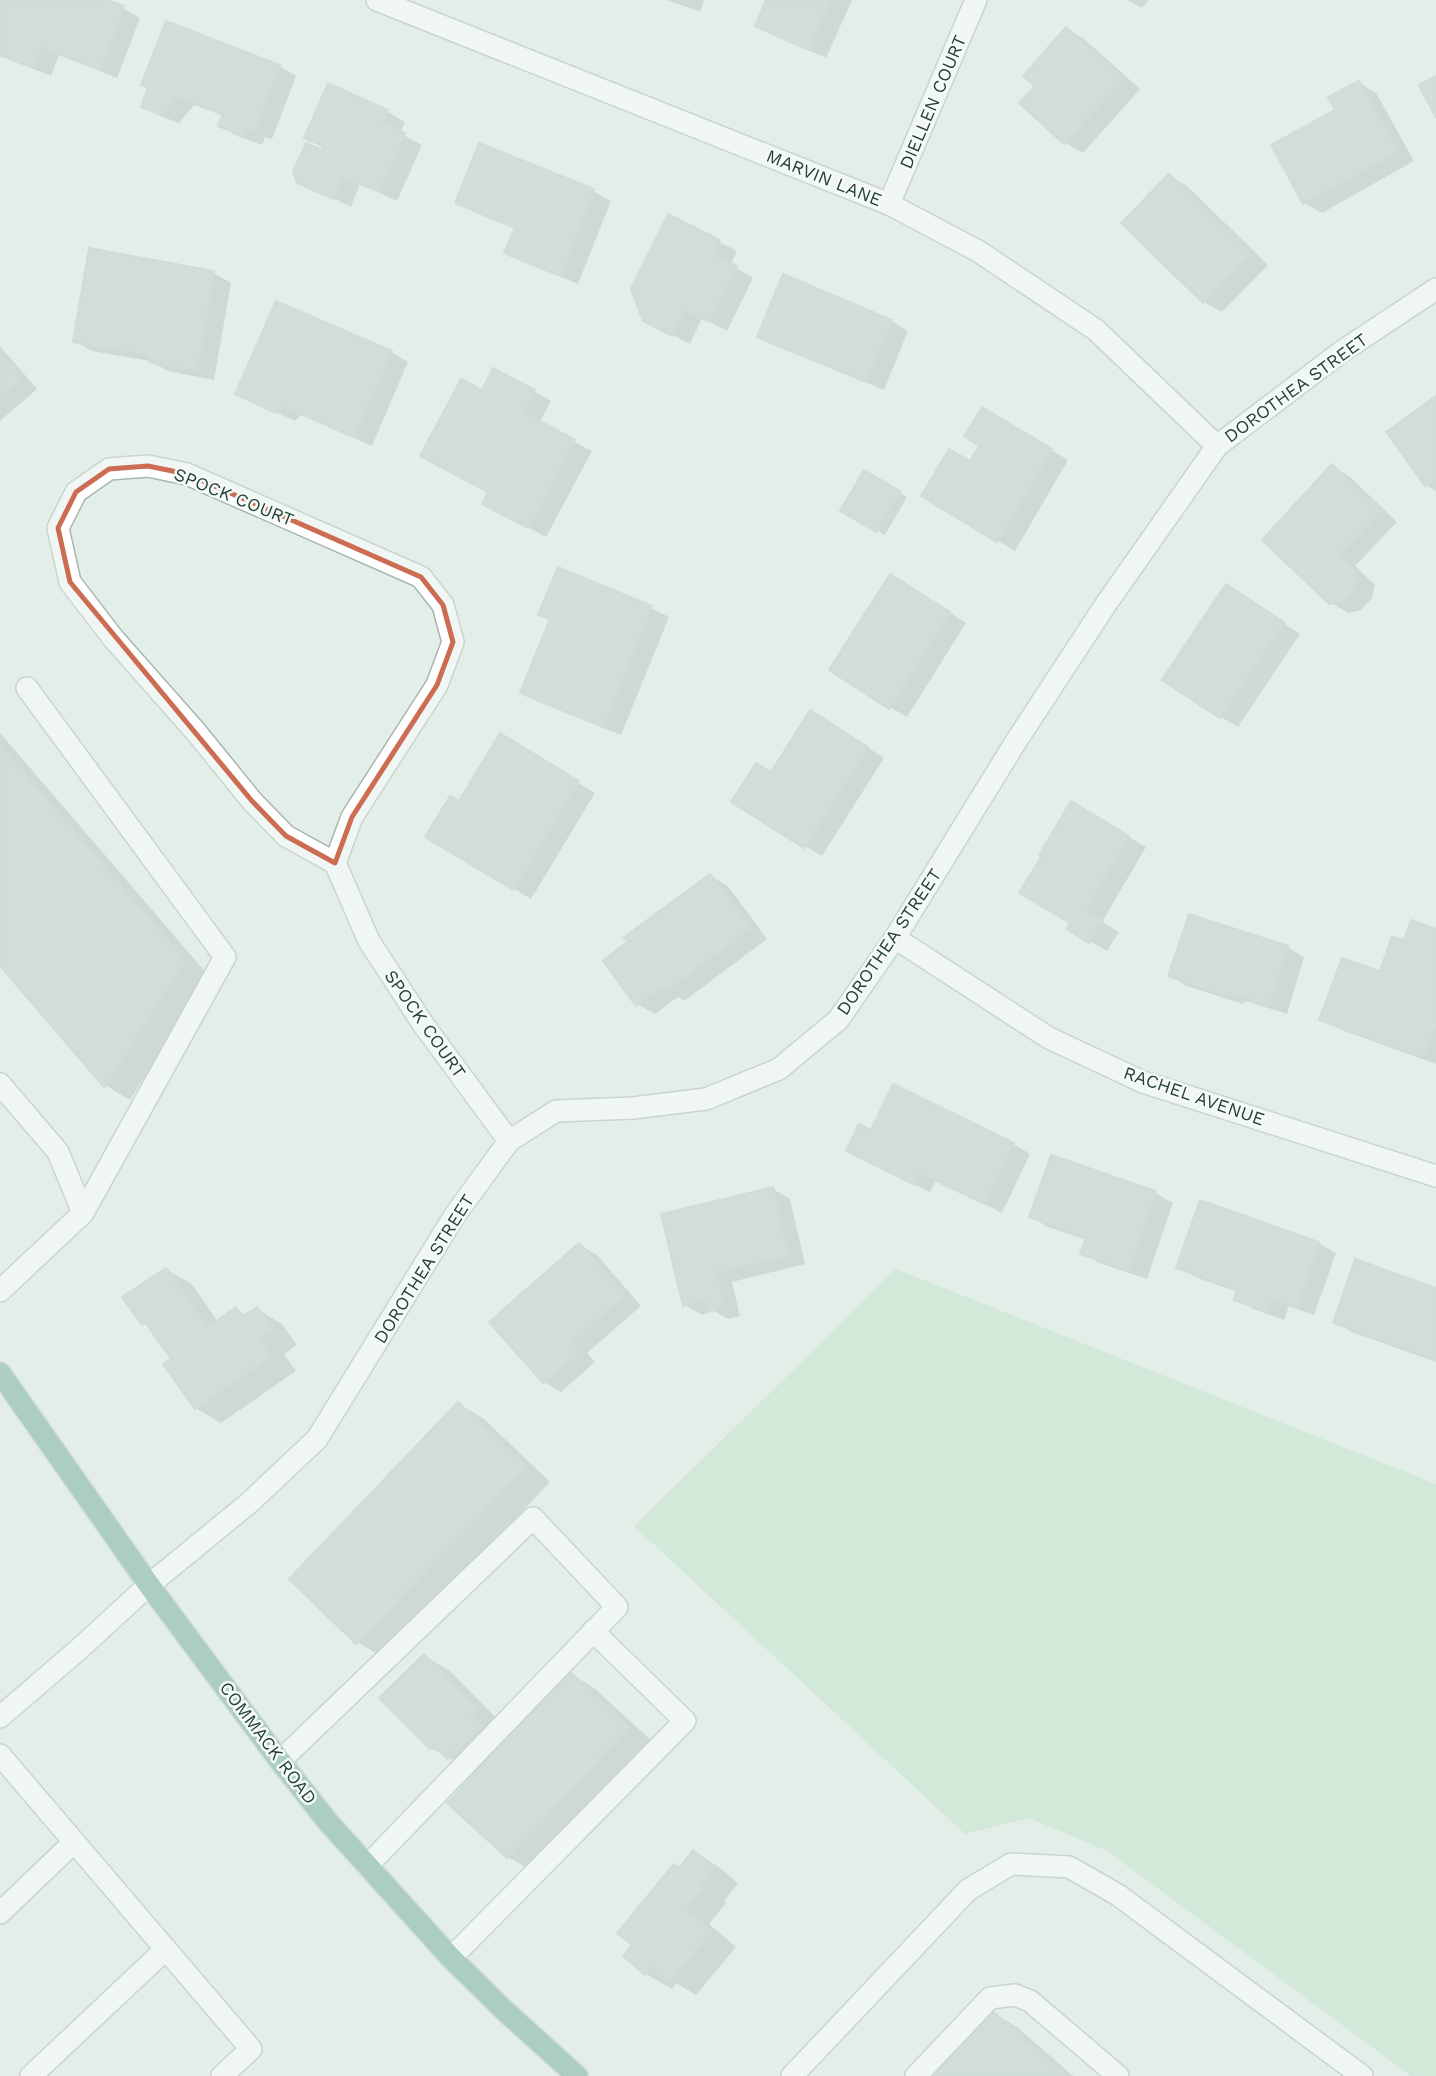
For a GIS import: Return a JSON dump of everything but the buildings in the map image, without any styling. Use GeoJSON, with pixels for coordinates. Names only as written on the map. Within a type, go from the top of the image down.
{"type":"FeatureCollection","features":[{"type":"Feature","properties":{"kind":"main road","name":"COMMACK ROAD"},"geometry":{"type":"LineString","coordinates":[[0,1373],[149,1585],[328,1822],[451,1958],[577,2076]]}},
{"type":"Feature","properties":{"kind":"street","name":"MARVIN LANE"},"geometry":{"type":"LineString","coordinates":[[377,0],[890,204],[978,251],[1096,330],[1217,446]]}},
{"type":"Feature","properties":{"kind":"street","name":"DIELLEN COURT"},"geometry":{"type":"LineString","coordinates":[[890,204],[976,0]]}},
{"type":"Feature","properties":{"kind":"street","name":"DOROTHEA STREET"},"geometry":{"type":"LineString","coordinates":[[0,1717],[149,1585],[249,1503],[317,1439],[455,1215],[509,1141],[556,1111],[633,1108],[706,1099],[779,1069],[838,1020],[895,938],[1106,604],[1217,446],[1341,352],[1436,289]]}},
{"type":"Feature","properties":{"kind":"street","name":"SPOCK COURT"},"geometry":{"type":"LineString","coordinates":[[335,863],[352,817],[438,685],[453,642],[443,605],[421,577],[187,474],[148,466],[108,469],[76,492],[58,528],[71,582],[113,638],[253,801],[286,836],[335,863],[369,941],[423,1024],[509,1141]]}},
{"type":"Feature","properties":{"kind":"street"},"geometry":{"type":"LineString","coordinates":[[0,1292],[83,1213],[225,957],[27,688]]}},
{"type":"Feature","properties":{"kind":"street","name":"RACHEL AVENUE"},"geometry":{"type":"LineString","coordinates":[[895,938],[1049,1038],[1143,1082],[1436,1176]]}},
{"type":"Feature","properties":{"kind":"street"},"geometry":{"type":"LineString","coordinates":[[0,1084],[58,1152],[83,1213]]}},
{"type":"Feature","properties":{"kind":"street"},"geometry":{"type":"LineString","coordinates":[[280,1761],[533,1518],[617,1607],[368,1866]]}},
{"type":"Feature","properties":{"kind":"street"},"geometry":{"type":"LineString","coordinates":[[451,1958],[685,1721],[593,1631]]}},
{"type":"Feature","properties":{"kind":"street"},"geometry":{"type":"LineString","coordinates":[[0,1755],[251,2049],[222,2076]]}},
{"type":"Feature","properties":{"kind":"street"},"geometry":{"type":"LineString","coordinates":[[0,1913],[74,1842]]}},
{"type":"Feature","properties":{"kind":"street"},"geometry":{"type":"LineString","coordinates":[[792,2076],[968,1890],[1011,1864],[1069,1867],[1118,1895],[1362,2076]]}},
{"type":"Feature","properties":{"kind":"street"},"geometry":{"type":"LineString","coordinates":[[31,2076],[166,1949]]}},
{"type":"Feature","properties":{"kind":"street"},"geometry":{"type":"LineString","coordinates":[[916,2076],[990,1998],[1015,1995],[1030,2001],[1118,2076]]}},
{"type":"Feature","properties":{"kind":"highlighted area"},"geometry":{"type":"Polygon","coordinates":[[[148,466],[187,474],[421,577],[443,605],[453,642],[437,685],[352,817],[335,863],[286,836],[252,801],[70,582],[58,528],[76,492],[109,469],[148,466]]]}},
{"type":"Feature","properties":{"kind":"green space"},"geometry":{"type":"Polygon","coordinates":[[[896,1269],[1436,1484],[1436,2076],[1411,2076],[1107,1851],[1029,1818],[965,1834],[634,1526],[896,1269]]]}}]}
